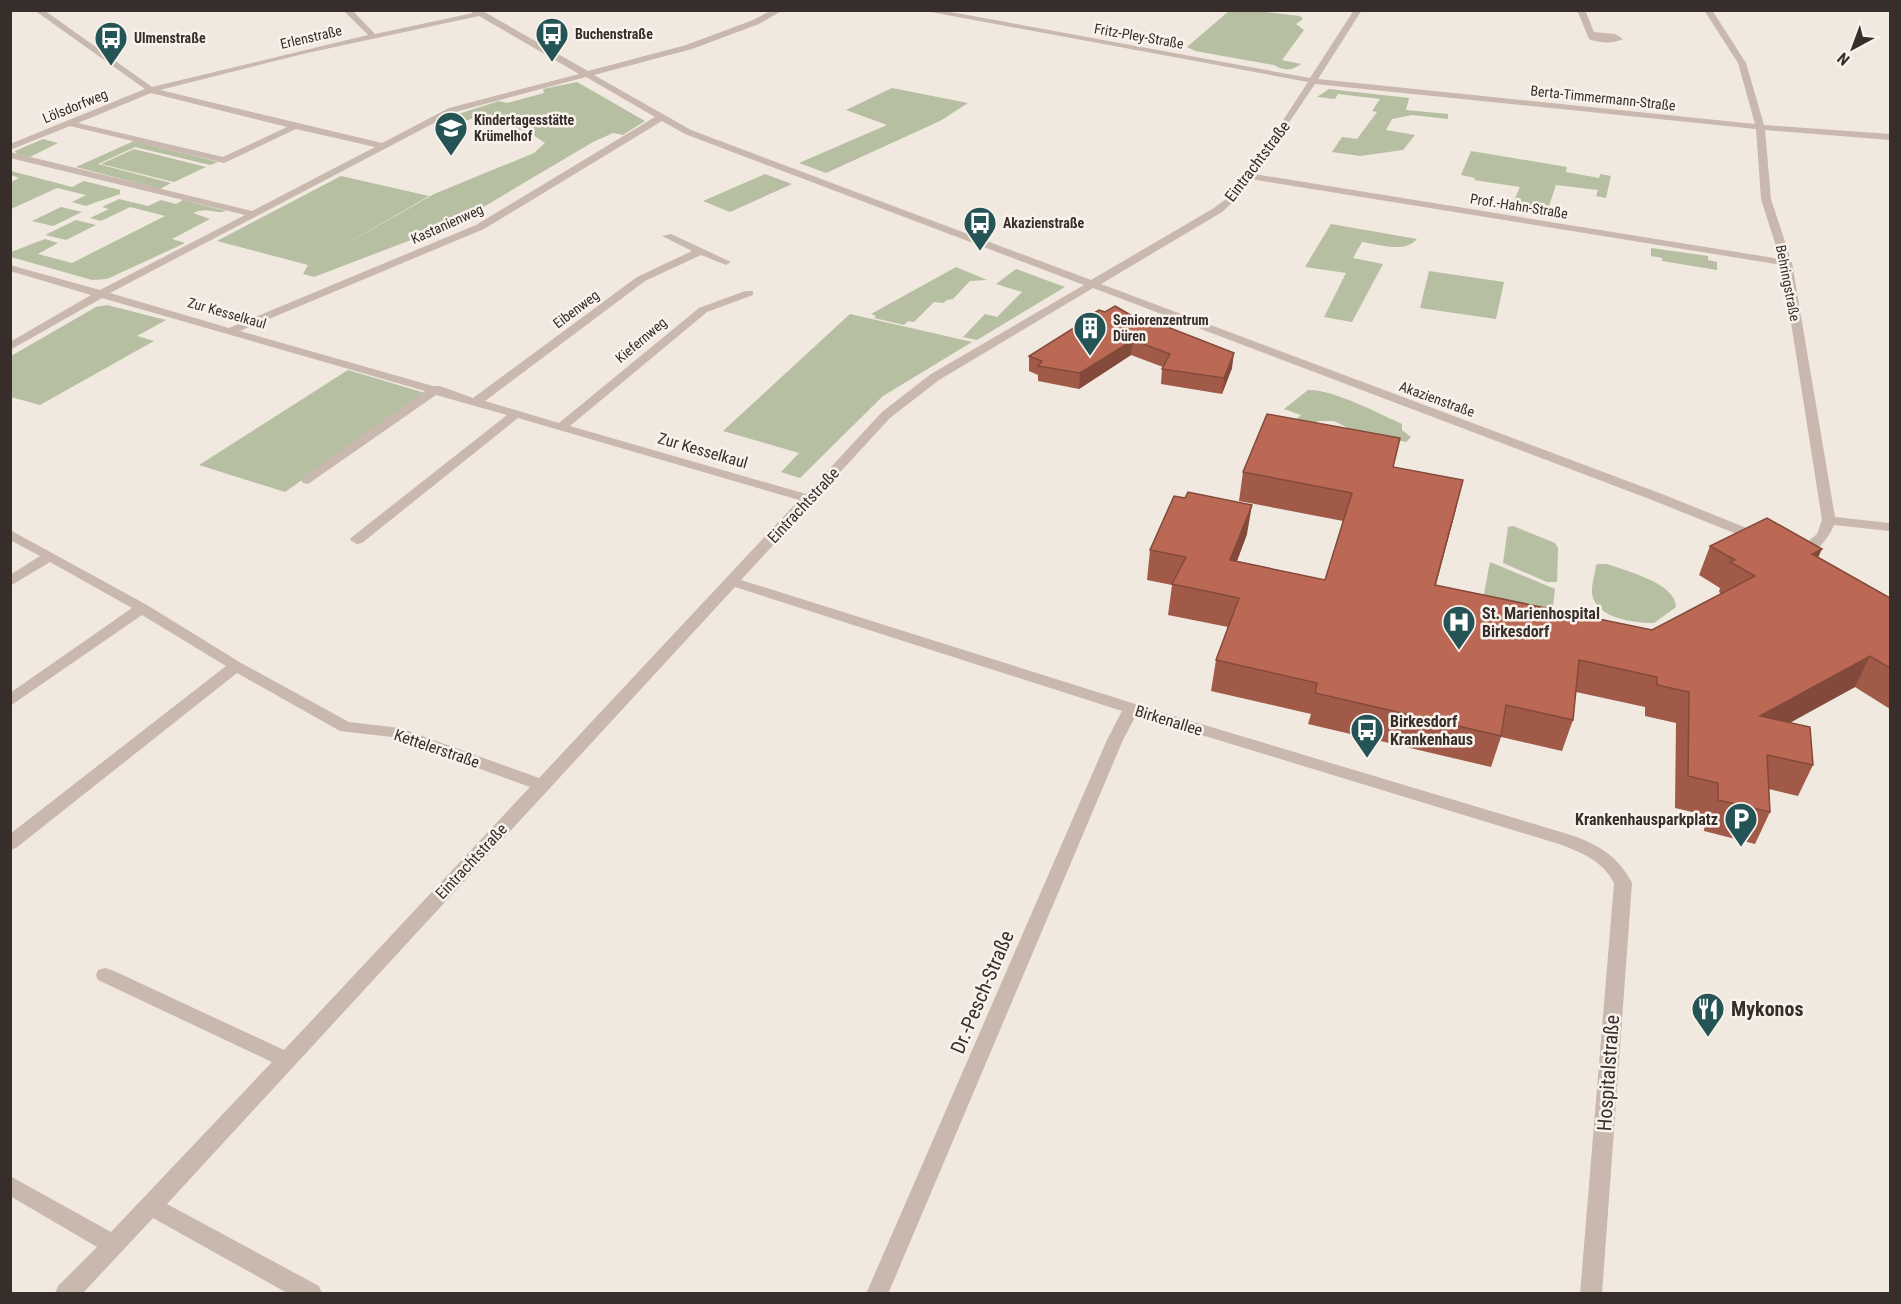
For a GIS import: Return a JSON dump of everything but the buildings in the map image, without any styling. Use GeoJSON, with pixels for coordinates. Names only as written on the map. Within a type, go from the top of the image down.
{"type":"FeatureCollection","features":[{"type":"Feature","properties":{"kind":"street"},"geometry":{"type":"LineString","coordinates":[[38,10],[151,90],[179,99],[383,146]]}},
{"type":"Feature","properties":{"kind":"street"},"geometry":{"type":"LineString","coordinates":[[347,10],[374,37]]}},
{"type":"Feature","properties":{"kind":"street"},"geometry":{"type":"LineString","coordinates":[[10,346],[101,294],[452,110],[689,47],[756,22],[779,10]]}},
{"type":"Feature","properties":{"kind":"street","name":"Fritz-Pley-Straße"},"geometry":{"type":"LineString","coordinates":[[924,10],[1314,81]]}},
{"type":"Feature","properties":{"kind":"street","name":"Eintrachtstraße"},"geometry":{"type":"LineString","coordinates":[[66,1293],[151,1206],[886,415],[935,377],[1093,285],[1218,210],[1229,201],[1314,81],[1358,10]]}},
{"type":"Feature","properties":{"kind":"street"},"geometry":{"type":"LineString","coordinates":[[1581,10],[1590,34]]}},
{"type":"Feature","properties":{"kind":"street","name":"Behringstraße"},"geometry":{"type":"LineString","coordinates":[[1708,10],[1742,63],[1760,127],[1766,199],[1787,263],[1829,520]]}},
{"type":"Feature","properties":{"kind":"street","name":"Erlenstraße"},"geometry":{"type":"LineString","coordinates":[[151,90],[477,12]]}},
{"type":"Feature","properties":{"kind":"street","name":"Akazienstraße"},"geometry":{"type":"LineString","coordinates":[[477,12],[688,132],[1657,497],[1768,542]]}},
{"type":"Feature","properties":{"kind":"street","name":"Berta-Timmermann-Straße"},"geometry":{"type":"LineString","coordinates":[[1314,81],[1760,127],[1890,137]]}},
{"type":"Feature","properties":{"kind":"street","name":"Lölsdorfweg"},"geometry":{"type":"LineString","coordinates":[[10,147],[151,90]]}},
{"type":"Feature","properties":{"kind":"street","name":"Kastanienweg"},"geometry":{"type":"LineString","coordinates":[[232,330],[480,227],[660,118]]}},
{"type":"Feature","properties":{"kind":"street"},"geometry":{"type":"LineString","coordinates":[[68,123],[224,159],[295,126]]}},
{"type":"Feature","properties":{"kind":"street"},"geometry":{"type":"LineString","coordinates":[[10,155],[254,214]]}},
{"type":"Feature","properties":{"kind":"street","name":"Prof.-Hahn-Straße"},"geometry":{"type":"LineString","coordinates":[[1247,176],[1787,263]]}},
{"type":"Feature","properties":{"kind":"street"},"geometry":{"type":"LineString","coordinates":[[667,236],[726,262]]}},
{"type":"Feature","properties":{"kind":"street","name":"Eibenweg"},"geometry":{"type":"LineString","coordinates":[[477,401],[640,279],[700,251]]}},
{"type":"Feature","properties":{"kind":"street","name":"Zur Kesselkaul"},"geometry":{"type":"LineString","coordinates":[[10,268],[232,330],[810,499]]}},
{"type":"Feature","properties":{"kind":"street","name":"Kiefernweg"},"geometry":{"type":"LineString","coordinates":[[562,426],[703,310],[749,292]]}},
{"type":"Feature","properties":{"kind":"street"},"geometry":{"type":"LineString","coordinates":[[308,480],[436,389]]}},
{"type":"Feature","properties":{"kind":"street"},"geometry":{"type":"LineString","coordinates":[[357,540],[517,413]]}},
{"type":"Feature","properties":{"kind":"street"},"geometry":{"type":"LineString","coordinates":[[1799,556],[1823,536],[1829,520],[1890,527]]}},
{"type":"Feature","properties":{"kind":"street","name":"Kettelerstraße"},"geometry":{"type":"LineString","coordinates":[[10,534],[142,608],[236,666],[346,727],[394,732],[542,785]]}},
{"type":"Feature","properties":{"kind":"street"},"geometry":{"type":"LineString","coordinates":[[10,582],[50,556]]}},
{"type":"Feature","properties":{"kind":"street","name":"Birkenallee"},"geometry":{"type":"LineString","coordinates":[[731,581],[1131,709],[1565,840],[1588,848],[1606,858]]}},
{"type":"Feature","properties":{"kind":"street"},"geometry":{"type":"LineString","coordinates":[[10,701],[142,608]]}},
{"type":"Feature","properties":{"kind":"street"},"geometry":{"type":"LineString","coordinates":[[10,844],[236,666]]}},
{"type":"Feature","properties":{"kind":"street","name":"Dr.-Pesch-Straße"},"geometry":{"type":"LineString","coordinates":[[877,1293],[1115,740],[1131,709]]}},
{"type":"Feature","properties":{"kind":"street","name":"Hospitalstraße"},"geometry":{"type":"LineString","coordinates":[[1591,1293],[1623,883],[1619,872],[1606,858]]}},
{"type":"Feature","properties":{"kind":"street"},"geometry":{"type":"LineString","coordinates":[[105,975],[287,1060]]}},
{"type":"Feature","properties":{"kind":"street"},"geometry":{"type":"LineString","coordinates":[[10,1185],[114,1245]]}},
{"type":"Feature","properties":{"kind":"street"},"geometry":{"type":"LineString","coordinates":[[151,1206],[311,1293]]}},
{"type":"Feature","properties":{"kind":"green space"},"geometry":{"type":"Polygon","coordinates":[[[1229,11],[1257,11],[1300,16],[1303,19],[1296,24],[1304,30],[1282,60],[1301,64],[1285,69],[1195,51],[1187,47],[1229,11]]]}},
{"type":"Feature","properties":{"kind":"green space"},"geometry":{"type":"Polygon","coordinates":[[[577,82],[645,121],[623,135],[613,133],[593,142],[458,222],[314,277],[303,274],[308,265],[217,241],[341,176],[429,196],[334,251],[434,194],[534,153],[545,143],[530,133],[483,117],[441,129],[436,125],[458,114],[499,101],[507,103],[544,93],[543,89],[577,82]]]}},
{"type":"Feature","properties":{"kind":"green space"},"geometry":{"type":"Polygon","coordinates":[[[892,88],[968,103],[940,121],[826,173],[799,163],[887,125],[846,110],[892,88]]]}},
{"type":"Feature","properties":{"kind":"green space"},"geometry":{"type":"Polygon","coordinates":[[[1329,89],[1409,98],[1406,110],[1448,114],[1448,119],[1412,115],[1392,119],[1386,130],[1415,135],[1403,150],[1360,156],[1332,152],[1342,137],[1357,139],[1377,112],[1372,111],[1380,99],[1338,94],[1335,99],[1317,97],[1329,89]]]}},
{"type":"Feature","properties":{"kind":"green space"},"geometry":{"type":"Polygon","coordinates":[[[43,139],[58,143],[30,157],[17,154],[15,151],[43,139]]]}},
{"type":"Feature","properties":{"kind":"green space"},"geometry":{"type":"Polygon","coordinates":[[[134,141],[218,162],[210,165],[135,147],[98,164],[171,183],[160,189],[76,167],[134,141]]]}},
{"type":"Feature","properties":{"kind":"green space"},"geometry":{"type":"Polygon","coordinates":[[[134,149],[206,167],[174,182],[101,164],[134,149]]]}},
{"type":"Feature","properties":{"kind":"green space"},"geometry":{"type":"Polygon","coordinates":[[[1471,151],[1567,167],[1566,172],[1599,178],[1600,174],[1611,176],[1606,198],[1596,196],[1598,190],[1556,185],[1548,209],[1531,206],[1530,209],[1512,205],[1520,187],[1474,180],[1475,178],[1461,175],[1471,151]]]}},
{"type":"Feature","properties":{"kind":"green space"},"geometry":{"type":"Polygon","coordinates":[[[11,171],[72,187],[84,181],[120,190],[120,194],[86,206],[72,202],[86,195],[57,188],[11,209],[11,182],[19,178],[11,175],[11,171]]]}},
{"type":"Feature","properties":{"kind":"green space"},"geometry":{"type":"Polygon","coordinates":[[[765,174],[792,184],[730,212],[703,201],[765,174]]]}},
{"type":"Feature","properties":{"kind":"green space"},"geometry":{"type":"Polygon","coordinates":[[[119,199],[148,206],[161,200],[176,204],[183,200],[226,211],[203,210],[193,213],[210,219],[172,239],[185,243],[107,279],[92,280],[11,257],[11,252],[45,239],[58,243],[38,254],[72,263],[165,216],[130,207],[101,221],[90,218],[109,209],[102,207],[119,199]]]}},
{"type":"Feature","properties":{"kind":"green space"},"geometry":{"type":"Polygon","coordinates":[[[61,207],[82,212],[53,226],[32,221],[61,207]]]}},
{"type":"Feature","properties":{"kind":"green space"},"geometry":{"type":"Polygon","coordinates":[[[76,220],[96,225],[66,240],[45,235],[76,220]]]}},
{"type":"Feature","properties":{"kind":"green space"},"geometry":{"type":"Polygon","coordinates":[[[1331,224],[1417,239],[1412,244],[1399,247],[1362,242],[1353,258],[1383,264],[1352,322],[1324,317],[1346,273],[1305,267],[1331,224]]]}},
{"type":"Feature","properties":{"kind":"green space"},"geometry":{"type":"Polygon","coordinates":[[[1651,248],[1708,256],[1708,260],[1717,262],[1717,270],[1662,261],[1662,258],[1651,256],[1651,248]]]}},
{"type":"Feature","properties":{"kind":"green space"},"geometry":{"type":"Polygon","coordinates":[[[956,267],[987,280],[970,281],[953,299],[943,303],[934,302],[914,322],[908,321],[904,325],[874,318],[876,316],[871,314],[956,267]]]}},
{"type":"Feature","properties":{"kind":"green space"},"geometry":{"type":"Polygon","coordinates":[[[1016,269],[1065,287],[977,340],[963,337],[985,314],[997,317],[1022,292],[996,284],[1016,269]]]}},
{"type":"Feature","properties":{"kind":"green space"},"geometry":{"type":"Polygon","coordinates":[[[1429,271],[1504,282],[1496,319],[1420,308],[1429,271]]]}},
{"type":"Feature","properties":{"kind":"green space"},"geometry":{"type":"Polygon","coordinates":[[[107,305],[166,320],[137,336],[154,341],[40,405],[11,397],[11,356],[96,307],[107,305]]]}},
{"type":"Feature","properties":{"kind":"green space"},"geometry":{"type":"Polygon","coordinates":[[[850,314],[972,342],[883,396],[800,478],[781,472],[799,453],[723,431],[850,314]]]}},
{"type":"Feature","properties":{"kind":"green space"},"geometry":{"type":"Polygon","coordinates":[[[348,370],[425,393],[285,492],[199,465],[348,370]]]}},
{"type":"Feature","properties":{"kind":"green space"},"geometry":{"type":"Polygon","coordinates":[[[1308,390],[1329,393],[1368,408],[1402,424],[1402,430],[1411,437],[1406,442],[1348,431],[1346,427],[1334,421],[1319,421],[1311,425],[1293,422],[1301,415],[1284,409],[1308,390]]]}},
{"type":"Feature","properties":{"kind":"green space"},"geometry":{"type":"Polygon","coordinates":[[[1513,526],[1555,543],[1558,548],[1557,582],[1547,582],[1503,563],[1508,527],[1513,526]]]}},
{"type":"Feature","properties":{"kind":"green space"},"geometry":{"type":"Polygon","coordinates":[[[1490,562],[1555,589],[1552,616],[1481,609],[1490,562]]]}},
{"type":"Feature","properties":{"kind":"green space"},"geometry":{"type":"Polygon","coordinates":[[[1607,564],[1649,579],[1668,591],[1676,607],[1654,623],[1637,622],[1609,614],[1595,602],[1592,594],[1596,565],[1607,564]]]}},
{"type":"Feature","properties":{"kind":"place","name":"Buchenstraße"},"geometry":{"type":"Point","coordinates":[552,63]}},
{"type":"Feature","properties":{"kind":"place","name":"Ulmenstraße"},"geometry":{"type":"Point","coordinates":[111,67]}},
{"type":"Feature","properties":{"kind":"place","name":"Kindertagesstätte Krümelhof"},"geometry":{"type":"Point","coordinates":[451,157]}},
{"type":"Feature","properties":{"kind":"place","name":"Akazienstraße"},"geometry":{"type":"Point","coordinates":[980,252]}},
{"type":"Feature","properties":{"kind":"place","name":"Seniorenzentrum Düren"},"geometry":{"type":"Point","coordinates":[1090,357]}},
{"type":"Feature","properties":{"kind":"place","name":"St. Marienhospital Birkesdorf"},"geometry":{"type":"Point","coordinates":[1459,651]}},
{"type":"Feature","properties":{"kind":"place","name":"Birkesdorf Krankenhaus"},"geometry":{"type":"Point","coordinates":[1367,759]}},
{"type":"Feature","properties":{"kind":"place","name":"Krankenhausparkplatz"},"geometry":{"type":"Point","coordinates":[1741,848]}},
{"type":"Feature","properties":{"kind":"place","name":"Mykonos"},"geometry":{"type":"Point","coordinates":[1708,1038]}}]}
